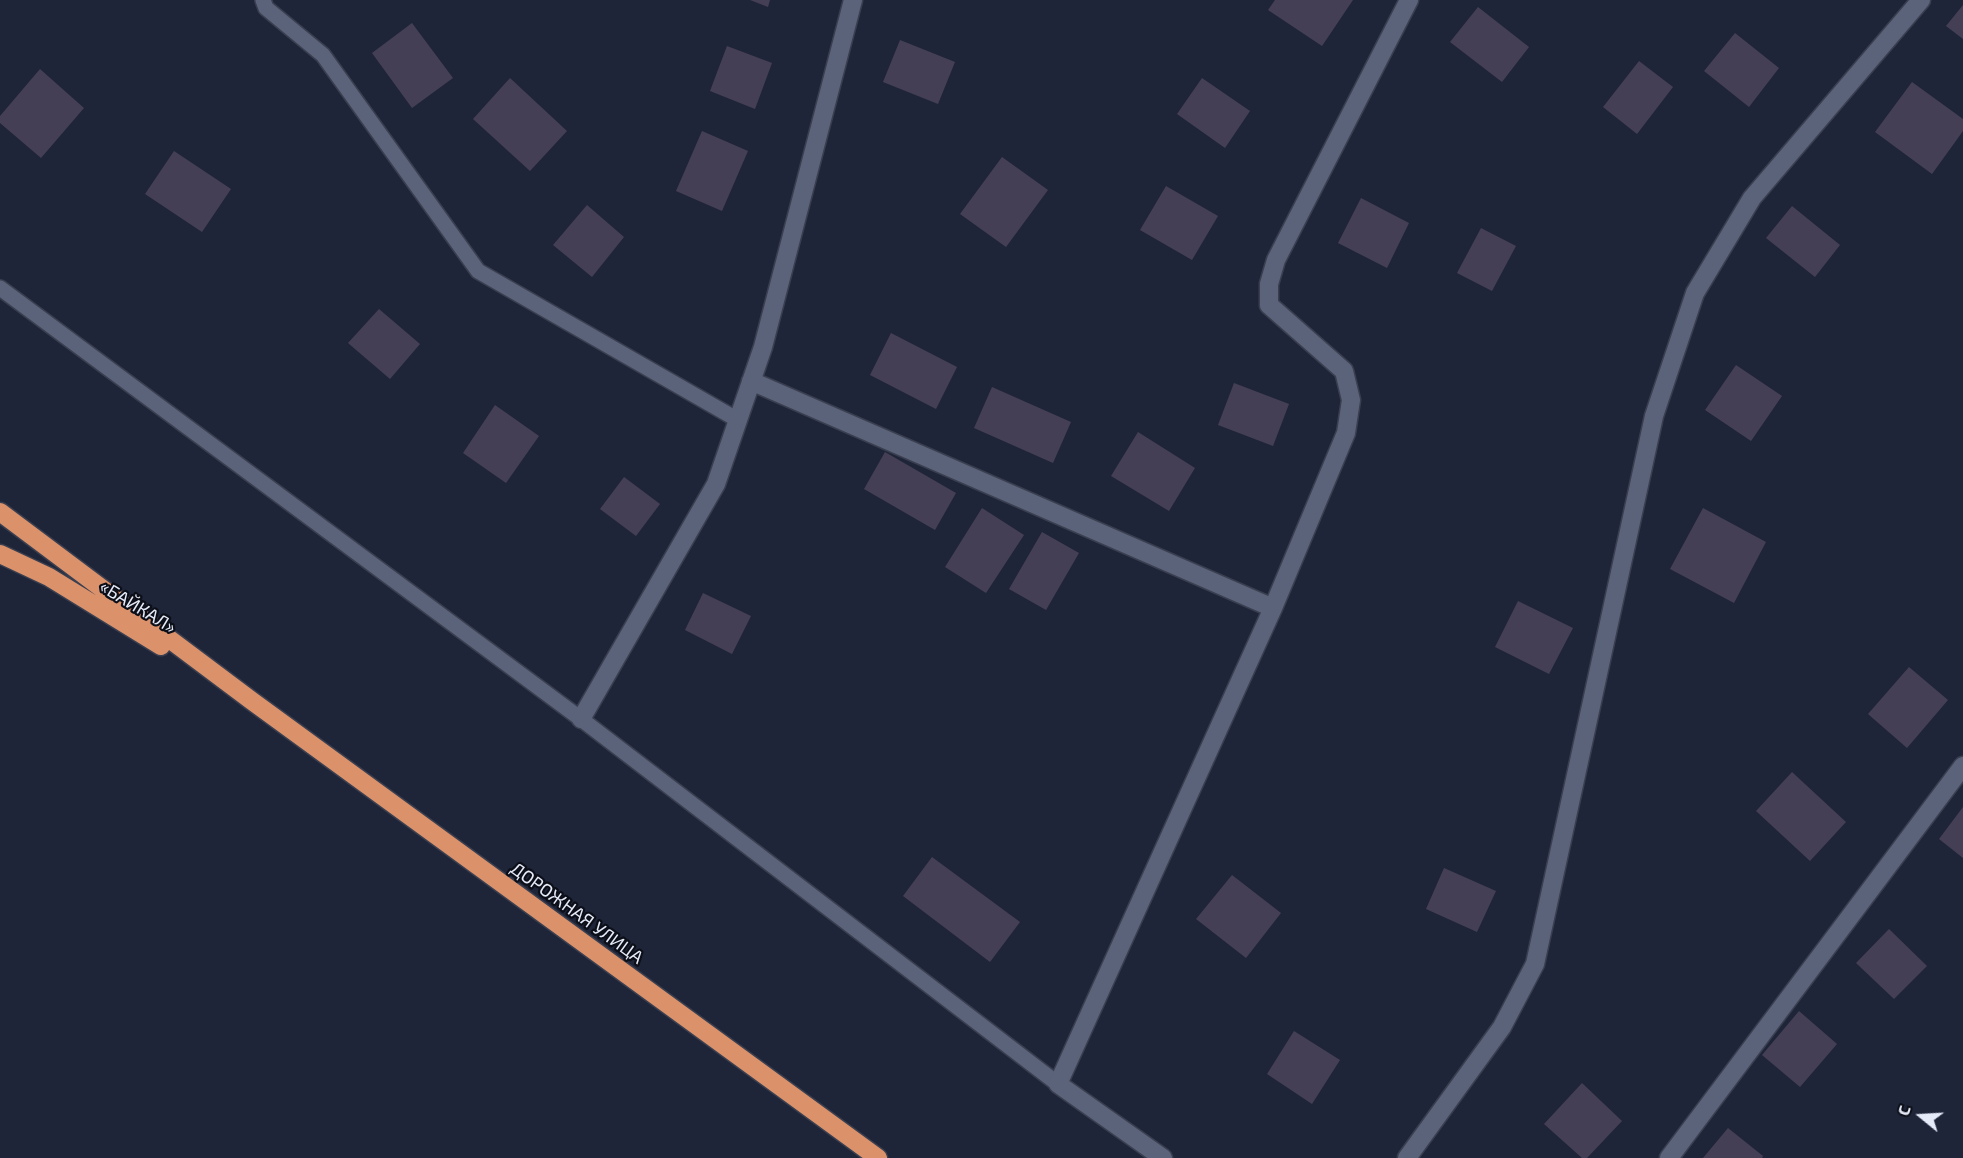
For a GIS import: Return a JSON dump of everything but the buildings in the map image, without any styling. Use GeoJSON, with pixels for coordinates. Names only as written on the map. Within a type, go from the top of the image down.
{"type":"FeatureCollection","features":[{"type":"Feature","properties":{"kind":"highway"},"geometry":{"type":"LineString","coordinates":[[0,512],[252,701]]}},
{"type":"Feature","properties":{"kind":"highway","name":"«БАЙКАЛ»"},"geometry":{"type":"LineString","coordinates":[[0,554],[49,578],[252,701]]}},
{"type":"Feature","properties":{"kind":"highway","name":"ДОРОЖНАЯ УЛИЦА"},"geometry":{"type":"LineString","coordinates":[[252,701],[878,1158]]}},
{"type":"Feature","properties":{"kind":"street"},"geometry":{"type":"LineString","coordinates":[[581,719],[716,484],[763,347],[853,0]]}},
{"type":"Feature","properties":{"kind":"street"},"geometry":{"type":"LineString","coordinates":[[1163,1158],[1058,1084],[1273,608],[1346,434],[1351,400],[1344,371],[1269,305],[1269,284],[1276,260],[1409,0]]}},
{"type":"Feature","properties":{"kind":"street"},"geometry":{"type":"LineString","coordinates":[[1407,1158],[1503,1027],[1535,964],[1654,416],[1695,293],[1752,198],[1921,0]]}},
{"type":"Feature","properties":{"kind":"street"},"geometry":{"type":"LineString","coordinates":[[751,381],[1273,608]]}},
{"type":"Feature","properties":{"kind":"street"},"geometry":{"type":"LineString","coordinates":[[1669,1158],[1963,766]]}},
{"type":"Feature","properties":{"kind":"lane"},"geometry":{"type":"LineString","coordinates":[[263,0],[266,8],[323,55],[478,271],[738,420]]}},
{"type":"Feature","properties":{"kind":"lane"},"geometry":{"type":"LineString","coordinates":[[0,288],[581,719],[1058,1084]]}}]}
